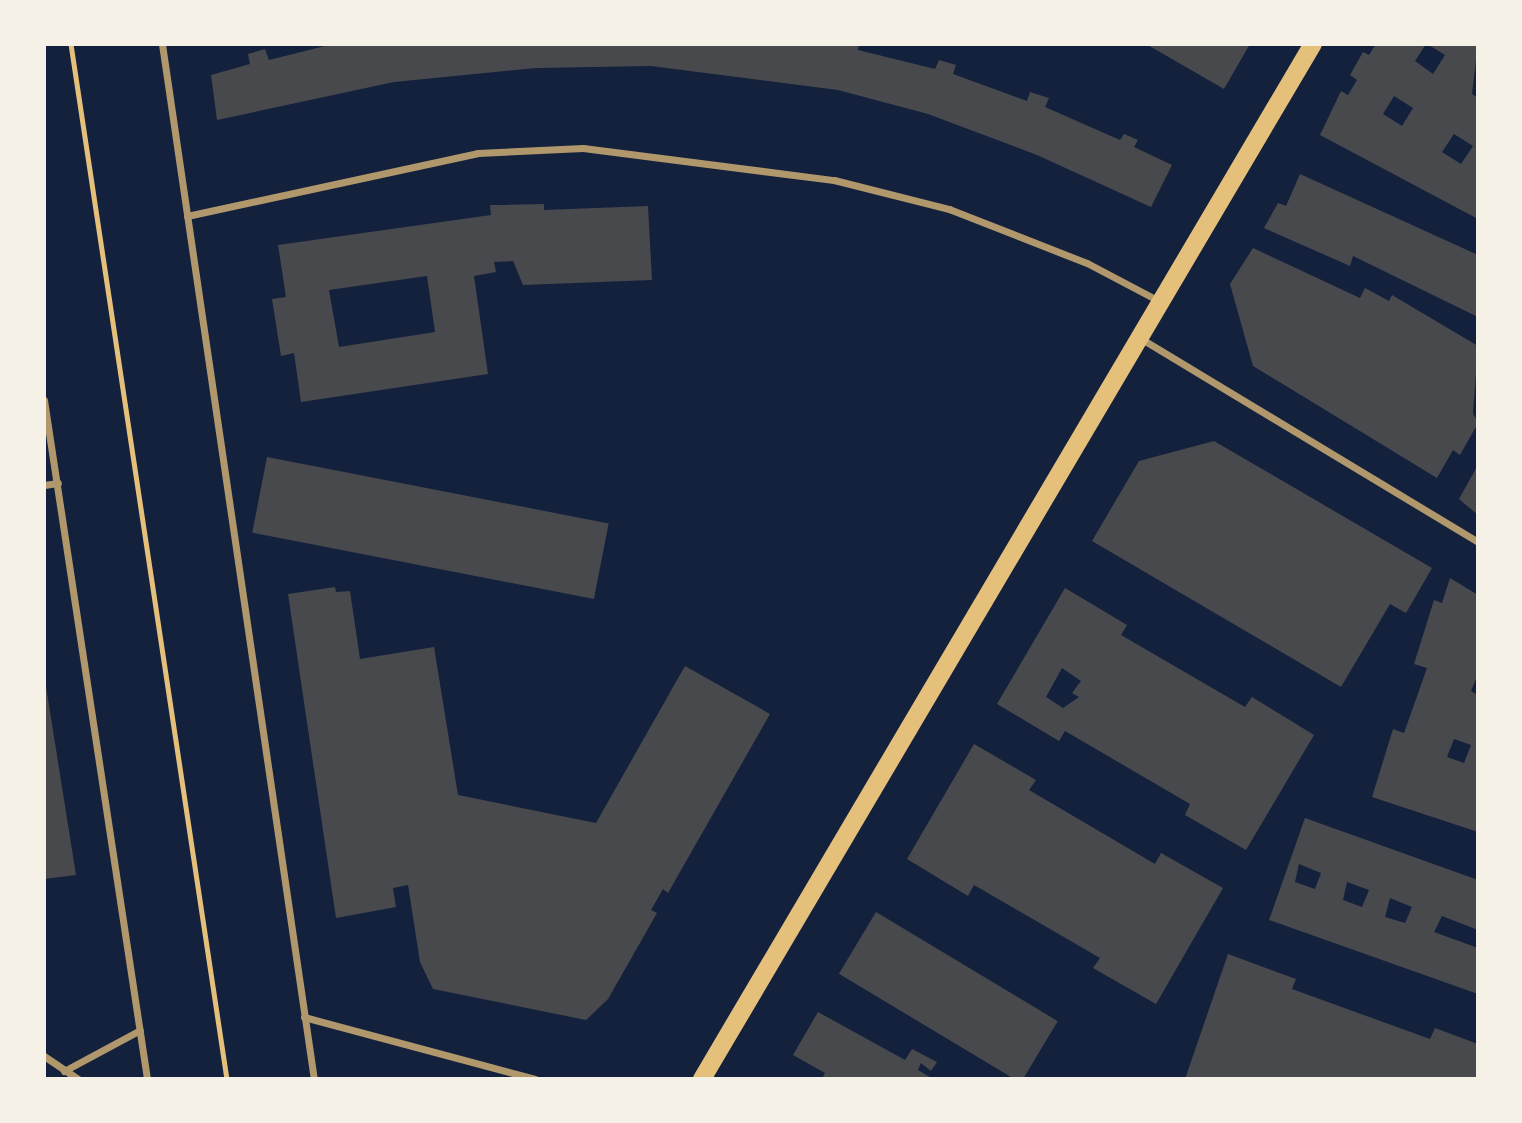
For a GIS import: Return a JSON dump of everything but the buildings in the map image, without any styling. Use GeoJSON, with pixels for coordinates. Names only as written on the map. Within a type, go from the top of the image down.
{"type":"FeatureCollection","features":[{"type":"Feature","properties":{"kind":"main road"},"geometry":{"type":"LineString","coordinates":[[702,1079],[1313,44]]}},
{"type":"Feature","properties":{"kind":"street"},"geometry":{"type":"LineString","coordinates":[[162,44],[314,1079]]}},
{"type":"Feature","properties":{"kind":"street"},"geometry":{"type":"LineString","coordinates":[[187,216],[478,153],[583,148],[834,180],[949,209],[1087,263],[1161,302]]}},
{"type":"Feature","properties":{"kind":"street"},"geometry":{"type":"LineString","coordinates":[[1140,338],[1478,542]]}},
{"type":"Feature","properties":{"kind":"street"},"geometry":{"type":"LineString","coordinates":[[44,400],[147,1079]]}},
{"type":"Feature","properties":{"kind":"street"},"geometry":{"type":"LineString","coordinates":[[44,485],[58,483]]}},
{"type":"Feature","properties":{"kind":"street"},"geometry":{"type":"LineString","coordinates":[[304,1017],[536,1079]]}},
{"type":"Feature","properties":{"kind":"street"},"geometry":{"type":"LineString","coordinates":[[63,1075],[140,1030]]}},
{"type":"Feature","properties":{"kind":"street"},"geometry":{"type":"LineString","coordinates":[[44,1056],[63,1075],[78,1079]]}},
{"type":"Feature","properties":{"kind":"path"},"geometry":{"type":"LineString","coordinates":[[71,44],[227,1079]]}}]}
